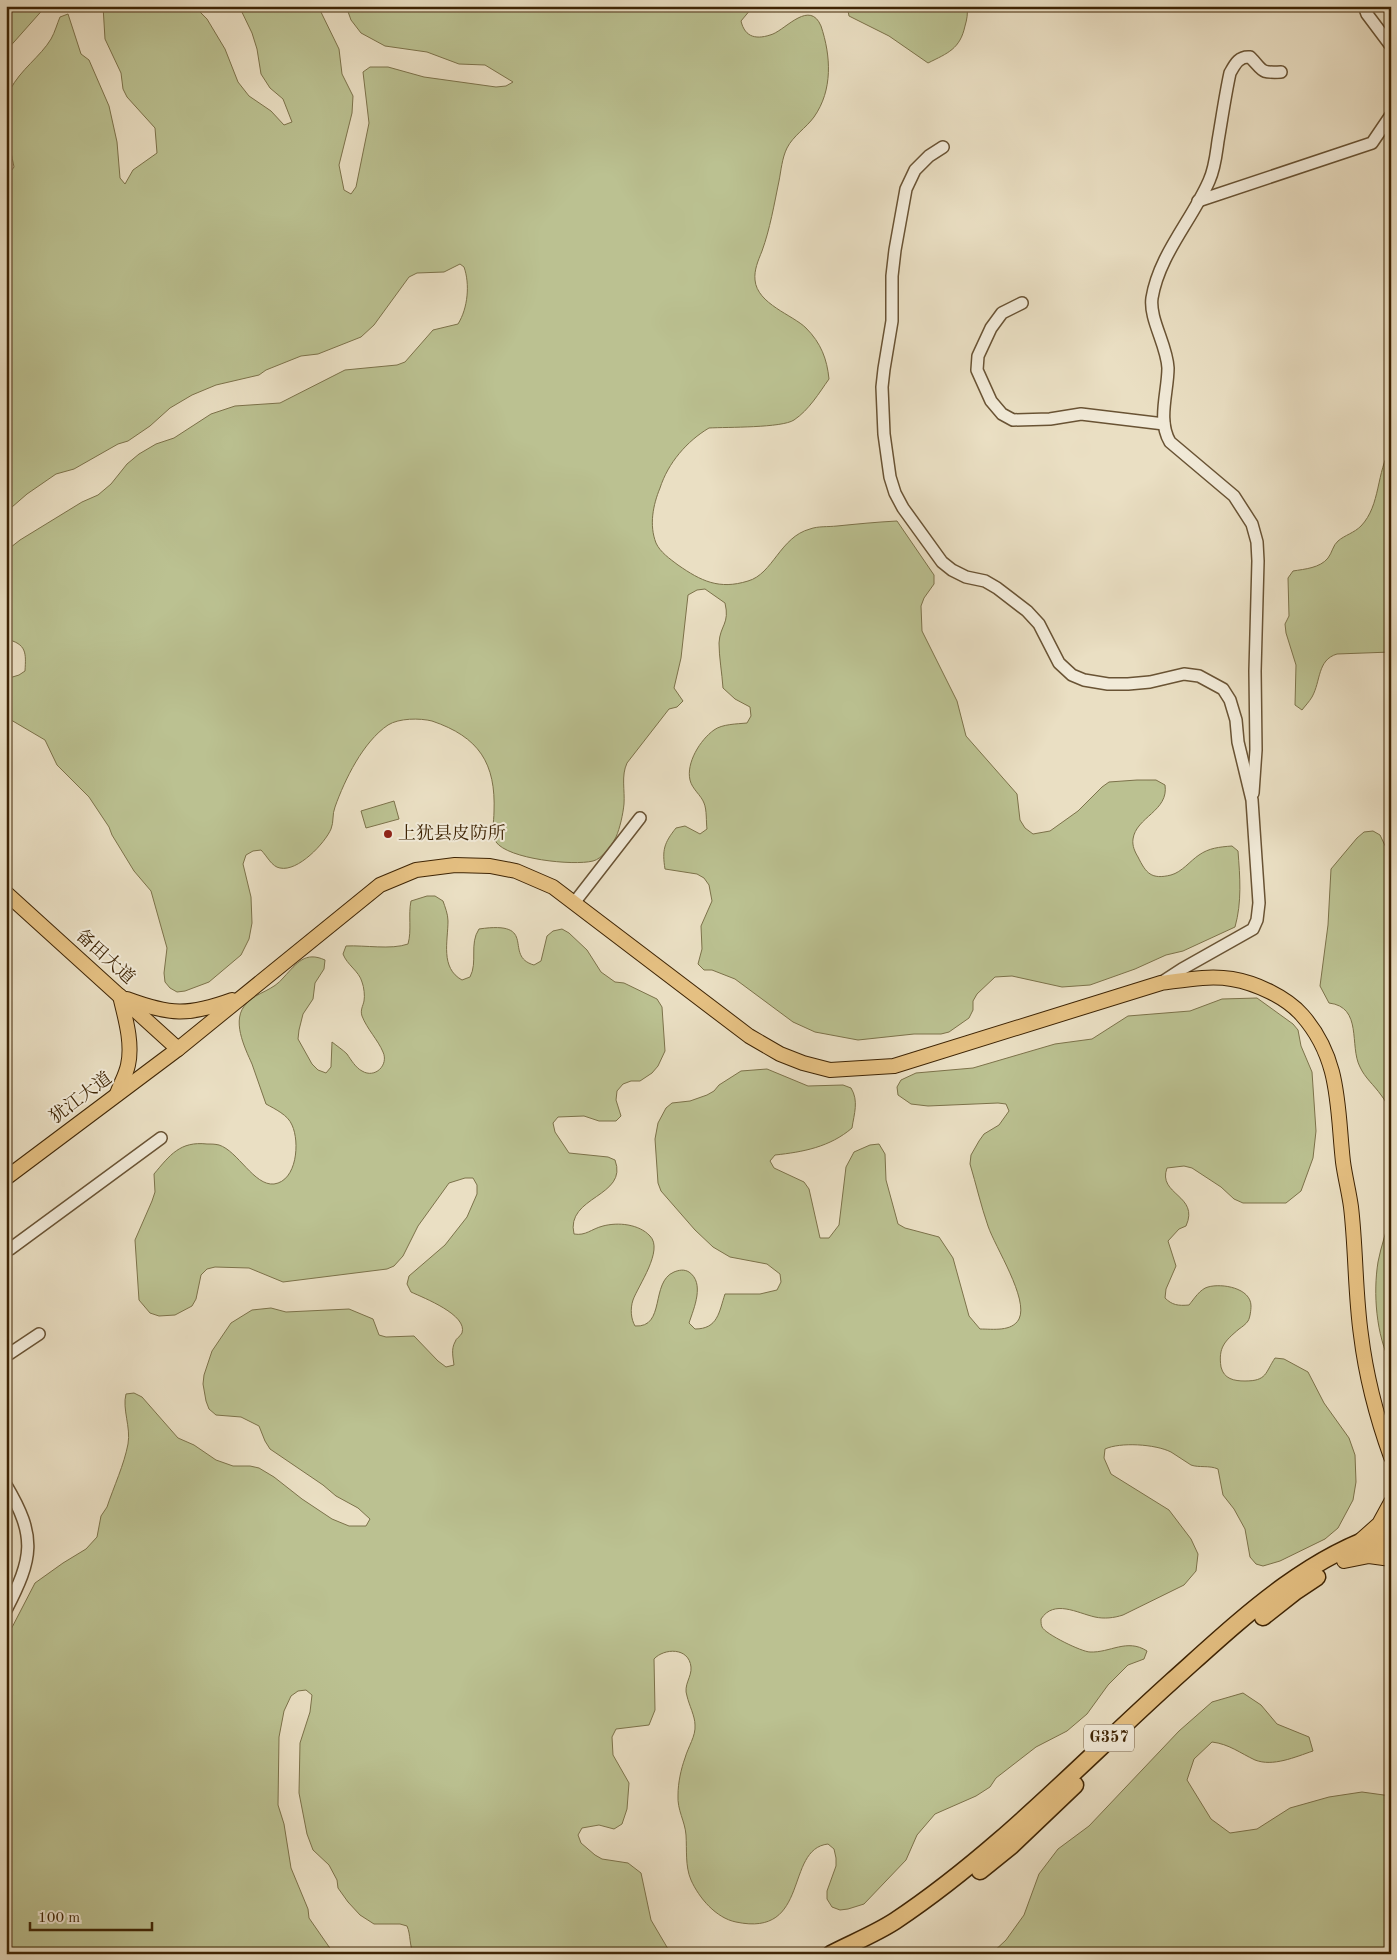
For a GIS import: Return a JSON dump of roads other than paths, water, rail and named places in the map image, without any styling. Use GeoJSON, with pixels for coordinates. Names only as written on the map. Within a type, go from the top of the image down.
{"type":"FeatureCollection","features":[{"type":"Feature","properties":{"kind":"highway","name":"G357"},"geometry":{"type":"LineString","coordinates":[[831,1954],[893,1922],[955,1878],[1003,1837],[1204,1653],[1287,1582],[1358,1542],[1391,1531]]}},
{"type":"Feature","properties":{"kind":"highway","name":"G357"},"geometry":{"type":"LineString","coordinates":[[853,1954],[898,1930],[969,1880],[1011,1846],[1115,1746],[1210,1660],[1296,1591],[1344,1561],[1362,1552],[1391,1543]]}},
{"type":"Feature","properties":{"kind":"main road","name":"犹江大道"},"geometry":{"type":"LineString","coordinates":[[6,1178],[178,1048],[380,885],[416,870],[455,865],[490,866],[516,871],[553,888],[749,1036],[780,1054],[803,1063],[830,1070],[894,1066],[1161,983],[1199,978],[1233,979],[1258,987],[1281,998],[1302,1015],[1321,1043],[1335,1078],[1340,1109],[1343,1162],[1350,1206],[1361,1335],[1379,1423],[1391,1457]]}},
{"type":"Feature","properties":{"kind":"main road","name":"备田大道"},"geometry":{"type":"LineString","coordinates":[[6,893],[178,1048]]}},
{"type":"Feature","properties":{"kind":"main road"},"geometry":{"type":"LineString","coordinates":[[120,996],[169,1012],[189,1012],[213,1007],[242,996]]}},
{"type":"Feature","properties":{"kind":"main road"},"geometry":{"type":"LineString","coordinates":[[116,1095],[128,1064],[129,1044],[120,996]]}},
{"type":"Feature","properties":{"kind":"main road"},"geometry":{"type":"LineString","coordinates":[[1358,1542],[1379,1524],[1391,1502]]}},
{"type":"Feature","properties":{"kind":"main road"},"geometry":{"type":"LineString","coordinates":[[1344,1561],[1369,1556],[1391,1559]]}},
{"type":"Feature","properties":{"kind":"street"},"geometry":{"type":"LineString","coordinates":[[1364,6],[1367,14],[1391,46]]}},
{"type":"Feature","properties":{"kind":"street"},"geometry":{"type":"LineString","coordinates":[[1161,983],[1182,968],[1253,929],[1257,920],[1259,904],[1252,800],[1256,750],[1255,671],[1258,561],[1257,542],[1252,524],[1234,496],[1170,442],[1166,435],[1164,424],[1167,360],[1152,300],[1159,272],[1209,181],[1215,164],[1226,92],[1230,73],[1236,62],[1243,57],[1250,57],[1261,70],[1282,72]]}},
{"type":"Feature","properties":{"kind":"street"},"geometry":{"type":"LineString","coordinates":[[1198,201],[1372,143],[1391,114]]}},
{"type":"Feature","properties":{"kind":"street"},"geometry":{"type":"LineString","coordinates":[[943,148],[929,156],[915,170],[906,189],[892,276],[892,321],[882,387],[884,434],[890,477],[903,508],[942,562],[959,574],[984,581],[998,588],[1027,611],[1039,624],[1059,663],[1072,675],[1084,680],[1122,684],[1150,682],[1184,674],[1199,676],[1224,689],[1230,700],[1236,720],[1238,742],[1252,800]]}},
{"type":"Feature","properties":{"kind":"street"},"geometry":{"type":"LineString","coordinates":[[1022,303],[1002,313],[991,328],[978,356],[977,370],[983,385],[991,401],[1002,414],[1013,420],[1050,419],[1081,414],[1164,424]]}},
{"type":"Feature","properties":{"kind":"street"},"geometry":{"type":"LineString","coordinates":[[574,903],[640,818]]}},
{"type":"Feature","properties":{"kind":"street"},"geometry":{"type":"LineString","coordinates":[[8,1248],[161,1138]]}},
{"type":"Feature","properties":{"kind":"street"},"geometry":{"type":"LineString","coordinates":[[6,1356],[39,1334]]}},
{"type":"Feature","properties":{"kind":"street"},"geometry":{"type":"LineString","coordinates":[[6,1485],[22,1517],[28,1536],[28,1557],[22,1580],[6,1610]]}},
{"type":"Feature","properties":{"kind":"place","name":"上犹县皮防所"},"geometry":{"type":"Point","coordinates":[388,834]}}]}
